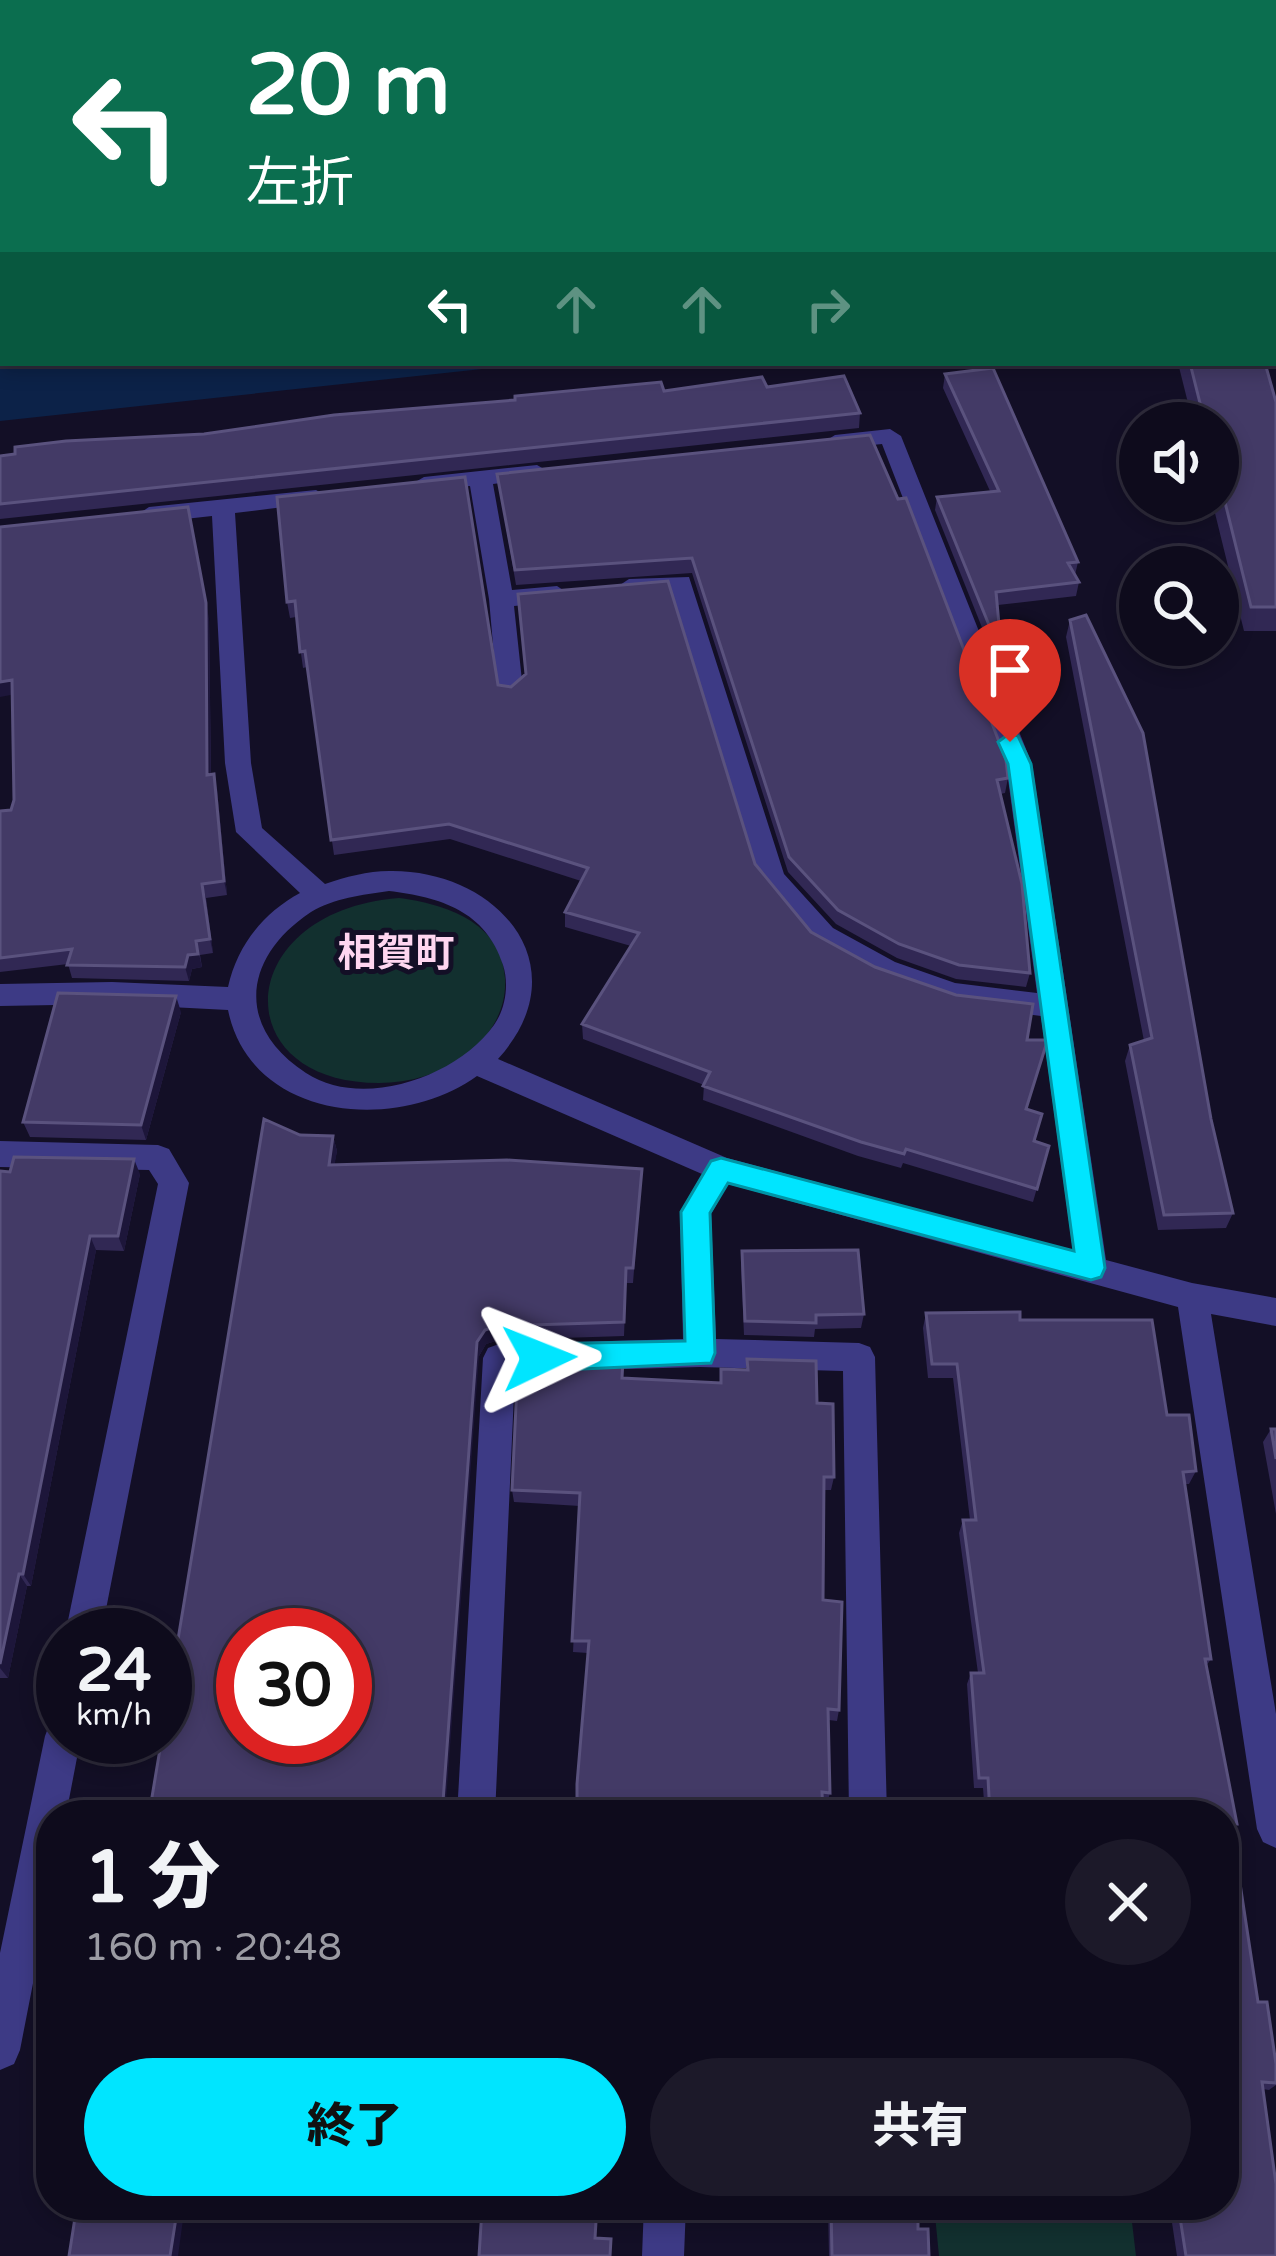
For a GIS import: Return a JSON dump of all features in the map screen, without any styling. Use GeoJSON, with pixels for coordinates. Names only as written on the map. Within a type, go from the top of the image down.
{"type":"FeatureCollection","features":[{"type":"Feature","properties":{"kind":"street"},"geometry":{"type":"LineString","coordinates":[[799,446],[890,436],[1019,764],[1091,1268]]}},
{"type":"Feature","properties":{"kind":"street"},"geometry":{"type":"LineString","coordinates":[[386,488],[571,468]]}},
{"type":"Feature","properties":{"kind":"street"},"geometry":{"type":"LineString","coordinates":[[480,477],[501,598],[510,691]]}},
{"type":"Feature","properties":{"kind":"street"},"geometry":{"type":"LineString","coordinates":[[134,517],[340,494]]}},
{"type":"Feature","properties":{"kind":"street"},"geometry":{"type":"LineString","coordinates":[[223,508],[238,763],[249,832],[321,896]]}},
{"type":"Feature","properties":{"kind":"street"},"geometry":{"type":"LineString","coordinates":[[501,598],[680,583],[772,878],[823,936],[885,970],[954,994],[1056,1006]]}},
{"type":"Feature","properties":{"kind":"street"},"geometry":{"type":"LineString","coordinates":[[388,881],[433,886],[471,902],[501,927],[518,959],[519,995],[506,1031],[478,1063],[439,1085],[394,1099],[346,1099],[303,1087],[269,1064],[247,1034],[239,1000],[247,963],[270,930],[321,896],[344,887],[388,881]]}},
{"type":"Feature","properties":{"kind":"street"},"geometry":{"type":"LineString","coordinates":[[0,995],[112,993],[239,1000]]}},
{"type":"Feature","properties":{"kind":"street"},"geometry":{"type":"LineString","coordinates":[[478,1063],[721,1169],[1192,1298],[1276,1312]]}},
{"type":"Feature","properties":{"kind":"street"},"geometry":{"type":"LineString","coordinates":[[0,1154],[158,1158],[174,1183],[88,1608]]}},
{"type":"Feature","properties":{"kind":"street"},"geometry":{"type":"LineString","coordinates":[[700,1353],[695,1212],[721,1169]]}},
{"type":"Feature","properties":{"kind":"street"},"geometry":{"type":"LineString","coordinates":[[1192,1298],[1276,1829]]}},
{"type":"Feature","properties":{"kind":"street"},"geometry":{"type":"LineString","coordinates":[[477,1800],[499,1358],[700,1353],[859,1357],[868,1800]]}},
{"type":"Feature","properties":{"kind":"street"},"geometry":{"type":"LineString","coordinates":[[50,1800],[57,1764]]}},
{"type":"Feature","properties":{"kind":"street"},"geometry":{"type":"LineString","coordinates":[[0,2050],[36,1871]]}},
{"type":"Feature","properties":{"kind":"street"},"geometry":{"type":"LineString","coordinates":[[663,2256],[664,2220]]}},
{"type":"Feature","properties":{"kind":"green space"},"geometry":{"type":"Polygon","coordinates":[[[399,898],[452,911],[494,943],[505,978],[500,1012],[474,1049],[435,1072],[379,1083],[329,1076],[293,1056],[273,1028],[268,995],[278,962],[304,932],[344,910],[399,898]]]}},
{"type":"Feature","properties":{"kind":"green space"},"geometry":{"type":"Polygon","coordinates":[[[935,2220],[1132,2220],[1136,2256],[939,2256],[935,2220]]]}},
{"type":"Feature","properties":{"kind":"water"},"geometry":{"type":"Polygon","coordinates":[[[0,366],[536,366],[482,369],[0,421],[0,366]]]}},
{"type":"Feature","properties":{"kind":"building"},"geometry":{"type":"Polygon","coordinates":[[[1191,366],[1266,366],[1276,402],[1276,607],[1251,607],[1230,522],[1239,522],[1239,402],[1200,402],[1191,366]]]}},
{"type":"Feature","properties":{"kind":"building"},"geometry":{"type":"Polygon","coordinates":[[[993,368],[1078,562],[1068,563],[1079,582],[996,592],[1002,657],[937,497],[999,491],[945,374],[993,368]]]}},
{"type":"Feature","properties":{"kind":"building"},"geometry":{"type":"Polygon","coordinates":[[[844,376],[860,413],[0,504],[0,456],[15,454],[15,447],[204,434],[334,415],[661,382],[664,391],[762,377],[767,387],[844,376]]]}},
{"type":"Feature","properties":{"kind":"building"},"geometry":{"type":"Polygon","coordinates":[[[870,435],[898,499],[906,498],[1006,760],[1008,778],[997,780],[1022,884],[1030,973],[959,965],[899,944],[838,910],[789,857],[692,558],[515,570],[497,474],[870,435]]]}},
{"type":"Feature","properties":{"kind":"building"},"geometry":{"type":"Polygon","coordinates":[[[465,477],[498,685],[511,687],[526,674],[518,594],[668,581],[755,864],[811,932],[875,967],[956,995],[1033,1004],[1027,1040],[1046,1040],[1046,1045],[1026,1109],[1042,1114],[1034,1141],[1049,1146],[1037,1189],[906,1149],[904,1154],[861,1142],[703,1086],[710,1072],[582,1024],[639,933],[565,912],[588,868],[449,824],[331,840],[305,651],[300,652],[295,601],[287,602],[277,497],[465,477]]]}},
{"type":"Feature","properties":{"kind":"building"},"geometry":{"type":"Polygon","coordinates":[[[188,507],[206,603],[207,775],[214,774],[224,881],[202,884],[210,939],[196,941],[198,954],[188,955],[185,967],[67,965],[72,949],[0,958],[0,811],[11,810],[14,800],[12,680],[0,682],[0,527],[188,507]]]}},
{"type":"Feature","properties":{"kind":"building"},"geometry":{"type":"Polygon","coordinates":[[[1086,615],[1143,733],[1211,1119],[1233,1213],[1164,1215],[1130,1045],[1152,1038],[1070,620],[1086,615]]]}},
{"type":"Feature","properties":{"kind":"building"},"geometry":{"type":"Polygon","coordinates":[[[58,993],[176,996],[141,1125],[23,1122],[58,993]]]}},
{"type":"Feature","properties":{"kind":"building"},"geometry":{"type":"Polygon","coordinates":[[[264,1119],[300,1135],[333,1136],[329,1165],[507,1160],[642,1169],[633,1268],[626,1268],[624,1322],[497,1326],[485,1330],[477,1342],[443,1800],[152,1800],[158,1764],[192,1764],[192,1608],[183,1608],[264,1119]]]}},
{"type":"Feature","properties":{"kind":"building"},"geometry":{"type":"Polygon","coordinates":[[[14,1157],[134,1159],[118,1236],[90,1236],[23,1574],[19,1574],[0,1664],[0,1171],[10,1172],[14,1157]]]}},
{"type":"Feature","properties":{"kind":"building"},"geometry":{"type":"Polygon","coordinates":[[[858,1250],[864,1314],[816,1315],[816,1323],[745,1321],[742,1251],[858,1250]]]}},
{"type":"Feature","properties":{"kind":"building"},"geometry":{"type":"Polygon","coordinates":[[[1020,1312],[1020,1320],[1152,1320],[1167,1415],[1189,1415],[1196,1471],[1183,1472],[1211,1659],[1205,1659],[1232,1800],[989,1800],[988,1778],[979,1778],[971,1673],[984,1673],[963,1520],[976,1520],[957,1364],[932,1364],[926,1313],[1020,1312]]]}},
{"type":"Feature","properties":{"kind":"building"},"geometry":{"type":"Polygon","coordinates":[[[747,1359],[816,1361],[817,1403],[833,1404],[834,1477],[824,1477],[823,1600],[842,1602],[839,1710],[828,1709],[830,1793],[822,1792],[822,1800],[577,1800],[589,1641],[572,1641],[580,1493],[512,1490],[518,1363],[623,1360],[622,1378],[721,1383],[721,1369],[748,1370],[747,1359]]]}},
{"type":"Feature","properties":{"kind":"building"},"geometry":{"type":"Polygon","coordinates":[[[1239,1877],[1258,2002],[1267,2002],[1276,2064],[1276,2083],[1262,2082],[1276,2184],[1276,2256],[1186,2256],[1180,2220],[1239,2220],[1239,1877]]]}},
{"type":"Feature","properties":{"kind":"building"},"geometry":{"type":"Polygon","coordinates":[[[75,2220],[176,2220],[170,2256],[69,2256],[75,2220]]]}},
{"type":"Feature","properties":{"kind":"building"},"geometry":{"type":"Polygon","coordinates":[[[481,2220],[596,2220],[595,2238],[611,2239],[610,2256],[479,2256],[481,2220]]]}},
{"type":"Feature","properties":{"kind":"building"},"geometry":{"type":"Polygon","coordinates":[[[831,2220],[918,2220],[918,2229],[928,2229],[929,2256],[832,2256],[831,2220]]]}},
{"type":"Feature","properties":{"kind":"district","name":"相賀町"},"geometry":{"type":"Point","coordinates":[396,953]}},
{"type":"Feature","properties":{"kind":"route"},"geometry":{"type":"LineString","coordinates":[[539,1358],[700,1353],[695,1212],[721,1169],[1091,1268],[1019,764],[1010,742]]}}]}
